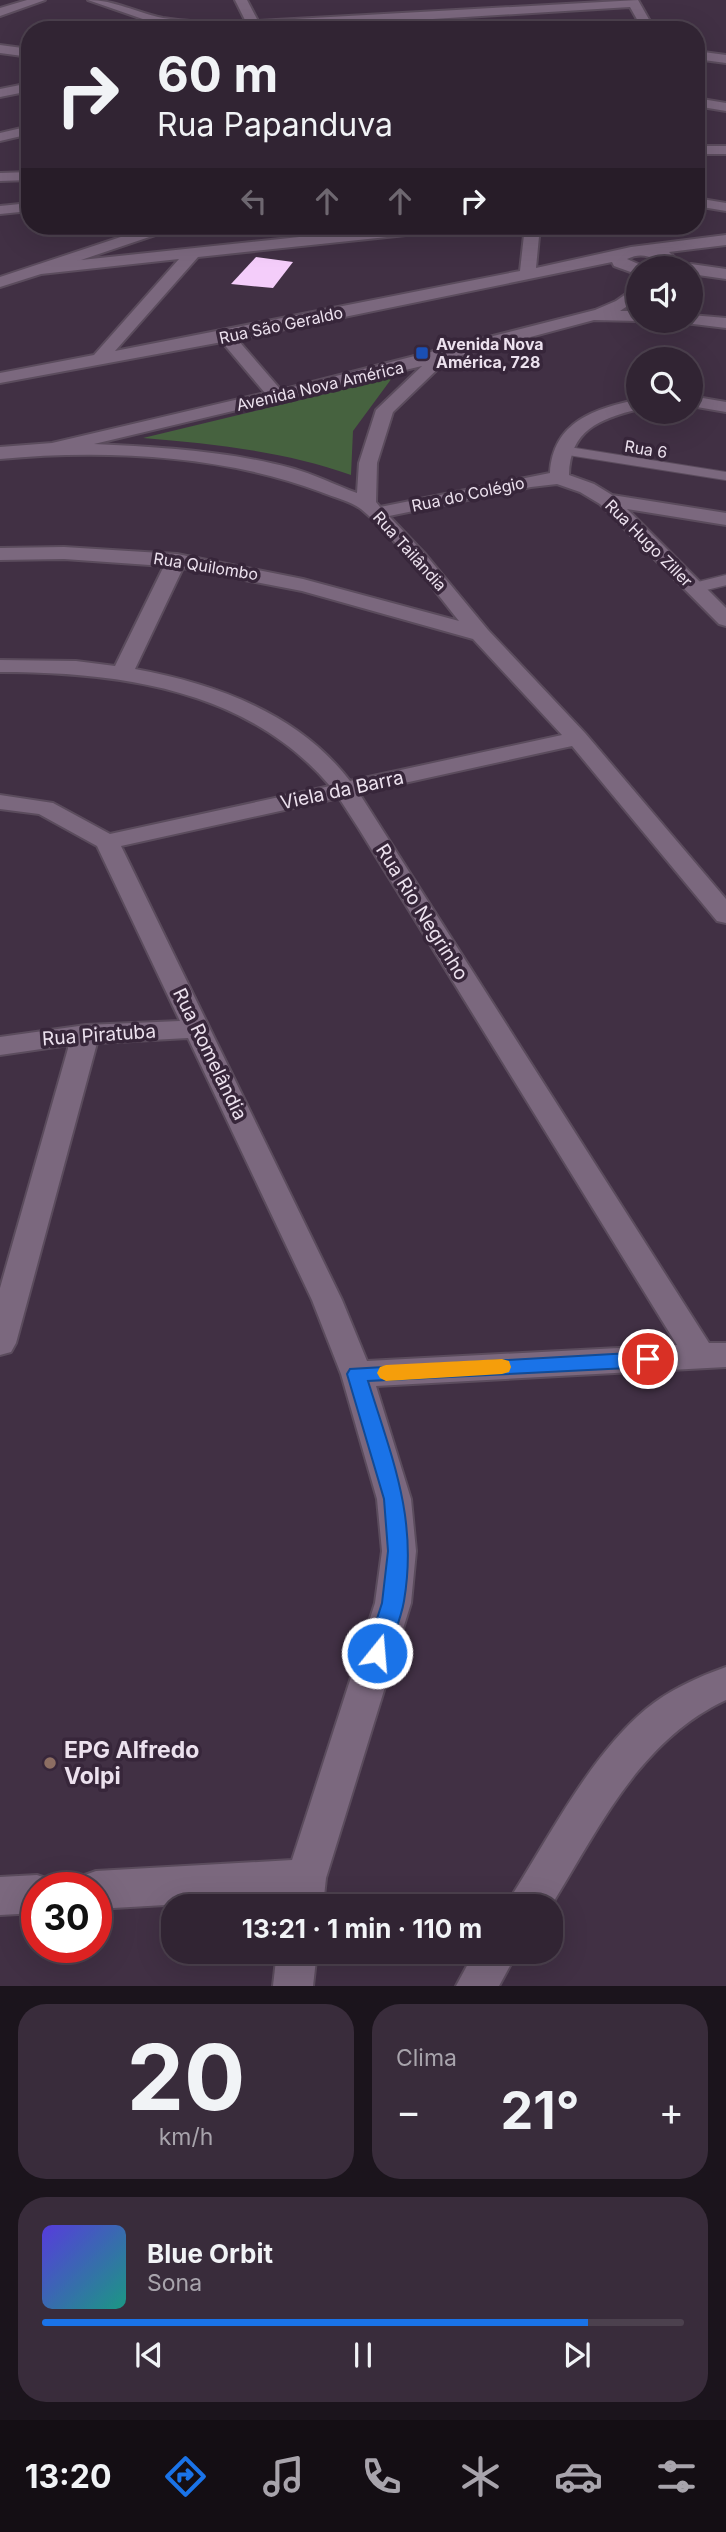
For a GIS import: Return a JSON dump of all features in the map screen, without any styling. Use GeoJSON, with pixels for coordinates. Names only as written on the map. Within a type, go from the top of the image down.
{"type":"FeatureCollection","features":[{"type":"Feature","properties":{"kind":"street"},"geometry":{"type":"LineString","coordinates":[[0,12],[39,0]]}},
{"type":"Feature","properties":{"kind":"street"},"geometry":{"type":"LineString","coordinates":[[94,0],[165,21]]}},
{"type":"Feature","properties":{"kind":"street"},"geometry":{"type":"LineString","coordinates":[[241,0],[252,21]]}},
{"type":"Feature","properties":{"kind":"street"},"geometry":{"type":"LineString","coordinates":[[300,21],[382,12],[633,1],[644,21]]}},
{"type":"Feature","properties":{"kind":"street"},"geometry":{"type":"LineString","coordinates":[[0,49],[21,52]]}},
{"type":"Feature","properties":{"kind":"street"},"geometry":{"type":"LineString","coordinates":[[705,56],[726,59]]}},
{"type":"Feature","properties":{"kind":"street"},"geometry":{"type":"LineString","coordinates":[[0,93],[21,89]]}},
{"type":"Feature","properties":{"kind":"street"},"geometry":{"type":"LineString","coordinates":[[705,104],[726,107]]}},
{"type":"Feature","properties":{"kind":"street"},"geometry":{"type":"LineString","coordinates":[[0,137],[21,132]]}},
{"type":"Feature","properties":{"kind":"street"},"geometry":{"type":"LineString","coordinates":[[705,150],[726,150]]}},
{"type":"Feature","properties":{"kind":"street"},"geometry":{"type":"LineString","coordinates":[[0,177],[21,176]]}},
{"type":"Feature","properties":{"kind":"street"},"geometry":{"type":"LineString","coordinates":[[705,204],[726,207]]}},
{"type":"Feature","properties":{"kind":"street"},"geometry":{"type":"LineString","coordinates":[[0,210],[21,208]]}},
{"type":"Feature","properties":{"kind":"street"},"geometry":{"type":"LineString","coordinates":[[0,282],[141,235]]}},
{"type":"Feature","properties":{"kind":"street"},"geometry":{"type":"LineString","coordinates":[[41,269],[360,235]]}},
{"type":"Feature","properties":{"kind":"street"},"geometry":{"type":"LineString","coordinates":[[528,274],[531,235]]}},
{"type":"Feature","properties":{"kind":"street"},"geometry":{"type":"LineString","coordinates":[[644,251],[726,240]]}},
{"type":"Feature","properties":{"kind":"street"},"geometry":{"type":"LineString","coordinates":[[683,256],[705,244]]}},
{"type":"Feature","properties":{"kind":"street"},"geometry":{"type":"LineString","coordinates":[[644,251],[659,253],[661,256]]}},
{"type":"Feature","properties":{"kind":"street","name":"Rua São Geraldo"},"geometry":{"type":"LineString","coordinates":[[639,256],[644,251]]}},
{"type":"Feature","properties":{"kind":"street"},"geometry":{"type":"LineString","coordinates":[[98,360],[193,253]]}},
{"type":"Feature","properties":{"kind":"street","name":"Rua São Geraldo"},"geometry":{"type":"LineString","coordinates":[[0,378],[226,336],[561,267],[626,265]]}},
{"type":"Feature","properties":{"kind":"street"},"geometry":{"type":"LineString","coordinates":[[703,271],[726,274]]}},
{"type":"Feature","properties":{"kind":"street"},"geometry":{"type":"LineString","coordinates":[[594,315],[626,301]]}},
{"type":"Feature","properties":{"kind":"street","name":"Avenida Nova América"},"geometry":{"type":"LineString","coordinates":[[0,453],[52,448],[125,432],[411,364],[594,315],[626,316]]}},
{"type":"Feature","properties":{"kind":"street"},"geometry":{"type":"LineString","coordinates":[[703,321],[726,323]]}},
{"type":"Feature","properties":{"kind":"street"},"geometry":{"type":"LineString","coordinates":[[226,336],[277,396]]}},
{"type":"Feature","properties":{"kind":"street"},"geometry":{"type":"LineString","coordinates":[[372,508],[368,463],[385,410],[443,356]]}},
{"type":"Feature","properties":{"kind":"street"},"geometry":{"type":"LineString","coordinates":[[411,364],[415,372],[413,384]]}},
{"type":"Feature","properties":{"kind":"street"},"geometry":{"type":"LineString","coordinates":[[703,403],[726,407]]}},
{"type":"Feature","properties":{"kind":"street"},"geometry":{"type":"LineString","coordinates":[[559,478],[562,450],[574,433],[590,420],[626,407]]}},
{"type":"Feature","properties":{"kind":"street"},"geometry":{"type":"LineString","coordinates":[[125,432],[123,437],[127,443],[146,452]]}},
{"type":"Feature","properties":{"kind":"street","name":"Rua Tailândia"},"geometry":{"type":"LineString","coordinates":[[52,448],[146,452],[245,463],[288,473],[372,508],[482,636],[577,738],[726,915]]}},
{"type":"Feature","properties":{"kind":"street","name":"Rua do Colégio"},"geometry":{"type":"LineString","coordinates":[[372,508],[559,478]]}},
{"type":"Feature","properties":{"kind":"street","name":"Rua Hugo Ziller"},"geometry":{"type":"LineString","coordinates":[[559,478],[587,488],[607,500],[726,620]]}},
{"type":"Feature","properties":{"kind":"street"},"geometry":{"type":"LineString","coordinates":[[607,500],[726,519]]}},
{"type":"Feature","properties":{"kind":"street","name":"Rua Quilombo"},"geometry":{"type":"LineString","coordinates":[[0,554],[64,551],[177,560],[267,575],[407,612],[482,636]]}},
{"type":"Feature","properties":{"kind":"street"},"geometry":{"type":"LineString","coordinates":[[122,673],[177,560]]}},
{"type":"Feature","properties":{"kind":"street","name":"Rua Quilombo"},"geometry":{"type":"LineString","coordinates":[[407,612],[453,602]]}},
{"type":"Feature","properties":{"kind":"street","name":"Rua Rio Negrinho"},"geometry":{"type":"LineString","coordinates":[[0,666],[32,665],[122,673],[207,694],[252,713],[298,741],[347,789],[514,1062],[713,1356]]}},
{"type":"Feature","properties":{"kind":"street","name":"Viela da Barra"},"geometry":{"type":"LineString","coordinates":[[107,842],[577,738]]}},
{"type":"Feature","properties":{"kind":"street"},"geometry":{"type":"LineString","coordinates":[[0,802],[45,808],[107,842]]}},
{"type":"Feature","properties":{"kind":"street","name":"Rua Romelândia"},"geometry":{"type":"LineString","coordinates":[[107,842],[327,1300],[357,1374],[394,1499],[397,1564],[393,1603],[305,1892]]}},
{"type":"Feature","properties":{"kind":"street","name":"Rua Piratuba"},"geometry":{"type":"LineString","coordinates":[[0,1046],[86,1034],[198,1029]]}},
{"type":"Feature","properties":{"kind":"street"},"geometry":{"type":"LineString","coordinates":[[0,1343],[86,1034]]}},
{"type":"Feature","properties":{"kind":"street"},"geometry":{"type":"LineString","coordinates":[[357,1374],[713,1356]]}},
{"type":"Feature","properties":{"kind":"street"},"geometry":{"type":"LineString","coordinates":[[535,1894],[609,1780],[650,1729],[698,1694],[726,1683]]}},
{"type":"Feature","properties":{"kind":"street"},"geometry":{"type":"LineString","coordinates":[[112,1890],[305,1892]]}},
{"type":"Feature","properties":{"kind":"street"},"geometry":{"type":"LineString","coordinates":[[0,1896],[21,1895]]}},
{"type":"Feature","properties":{"kind":"street"},"geometry":{"type":"LineString","coordinates":[[293,1986],[296,1964]]}},
{"type":"Feature","properties":{"kind":"street"},"geometry":{"type":"LineString","coordinates":[[476,1986],[490,1964]]}},
{"type":"Feature","properties":{"kind":"lane","name":"Rua 6"},"geometry":{"type":"LineString","coordinates":[[562,450],[726,476]]}},
{"type":"Feature","properties":{"kind":"lane"},"geometry":{"type":"LineString","coordinates":[[694,588],[726,580]]}},
{"type":"Feature","properties":{"kind":"green space"},"geometry":{"type":"Polygon","coordinates":[[[392,378],[353,431],[351,475],[274,454],[143,438],[392,378]]]}},
{"type":"Feature","properties":{"kind":"building"},"geometry":{"type":"Polygon","coordinates":[[[256,257],[293,262],[273,288],[231,284],[256,257]]]}},
{"type":"Feature","properties":{"kind":"slow traffic"},"geometry":{"type":"LineString","coordinates":[[386,1373],[502,1367]]}},
{"type":"Feature","properties":{"kind":"place","name":"Avenida Nova América, 728"},"geometry":{"type":"Point","coordinates":[422,353]}},
{"type":"Feature","properties":{"kind":"place","name":"EPG Alfredo Volpi"},"geometry":{"type":"Point","coordinates":[50,1763]}},
{"type":"Feature","properties":{"kind":"route"},"geometry":{"type":"LineString","coordinates":[[377,1653],[393,1603],[398,1551],[394,1499],[357,1374],[648,1359]]}}]}
